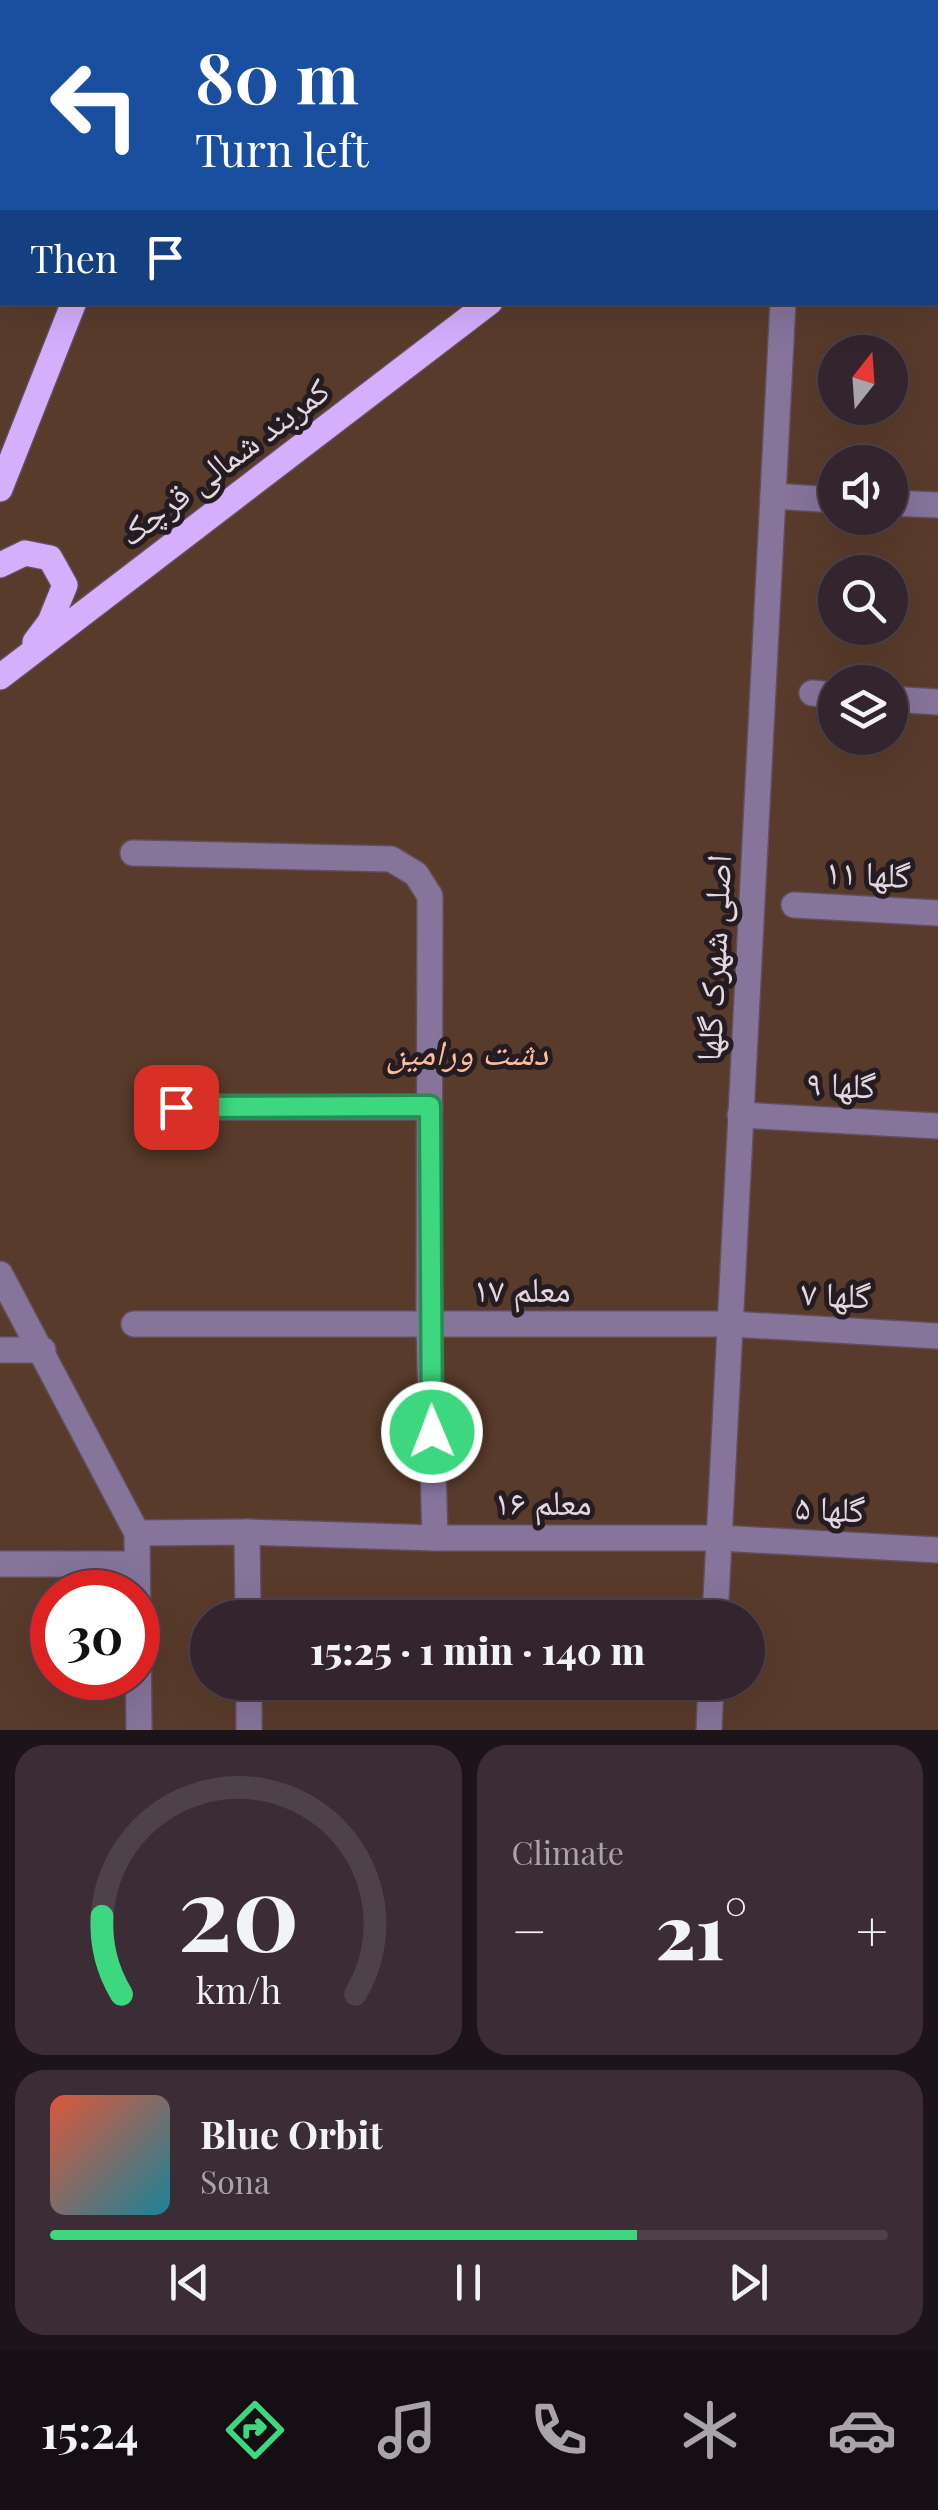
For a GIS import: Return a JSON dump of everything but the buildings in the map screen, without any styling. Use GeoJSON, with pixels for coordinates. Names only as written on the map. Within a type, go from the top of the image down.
{"type":"FeatureCollection","features":[{"type":"Feature","properties":{"kind":"main road"},"geometry":{"type":"LineString","coordinates":[[0,488],[73,305]]}},
{"type":"Feature","properties":{"kind":"main road","name":"کمربند شمالی قرچک"},"geometry":{"type":"LineString","coordinates":[[10,669],[486,305]]}},
{"type":"Feature","properties":{"kind":"main road"},"geometry":{"type":"LineString","coordinates":[[0,565],[25,552],[50,558],[65,585],[50,622],[10,669]]}},
{"type":"Feature","properties":{"kind":"street","name":"اصلی شهرک گلها"},"geometry":{"type":"LineString","coordinates":[[715,1600],[783,305]]}},
{"type":"Feature","properties":{"kind":"street"},"geometry":{"type":"LineString","coordinates":[[773,496],[818,499]]}},
{"type":"Feature","properties":{"kind":"street"},"geometry":{"type":"LineString","coordinates":[[908,504],[938,505]]}},
{"type":"Feature","properties":{"kind":"street"},"geometry":{"type":"LineString","coordinates":[[908,700],[938,702]]}},
{"type":"Feature","properties":{"kind":"street"},"geometry":{"type":"LineString","coordinates":[[133,854],[391,859],[416,874],[430,896],[429,1326],[434,1538]]}},
{"type":"Feature","properties":{"kind":"street","name":"گلها ۱۱"},"geometry":{"type":"LineString","coordinates":[[794,905],[938,913]]}},
{"type":"Feature","properties":{"kind":"street"},"geometry":{"type":"LineString","coordinates":[[176,1107],[430,1106]]}},
{"type":"Feature","properties":{"kind":"street","name":"گلها ۹"},"geometry":{"type":"LineString","coordinates":[[740,1115],[938,1126]]}},
{"type":"Feature","properties":{"kind":"street"},"geometry":{"type":"LineString","coordinates":[[0,1274],[137,1533],[139,1730]]}},
{"type":"Feature","properties":{"kind":"street","name":"معلم ۱۷"},"geometry":{"type":"LineString","coordinates":[[134,1324],[730,1324]]}},
{"type":"Feature","properties":{"kind":"street","name":"گلها ۷"},"geometry":{"type":"LineString","coordinates":[[730,1324],[938,1336]]}},
{"type":"Feature","properties":{"kind":"street"},"geometry":{"type":"LineString","coordinates":[[0,1350],[43,1350]]}},
{"type":"Feature","properties":{"kind":"street"},"geometry":{"type":"LineString","coordinates":[[248,1532],[248,1600]]}},
{"type":"Feature","properties":{"kind":"street","name":"معلم ۱۶"},"geometry":{"type":"LineString","coordinates":[[137,1533],[719,1538]]}},
{"type":"Feature","properties":{"kind":"street","name":"گلها ۵"},"geometry":{"type":"LineString","coordinates":[[719,1538],[938,1550]]}},
{"type":"Feature","properties":{"kind":"street"},"geometry":{"type":"LineString","coordinates":[[0,1564],[138,1564]]}},
{"type":"Feature","properties":{"kind":"street"},"geometry":{"type":"LineString","coordinates":[[249,1700],[249,1730]]}},
{"type":"Feature","properties":{"kind":"street"},"geometry":{"type":"LineString","coordinates":[[709,1730],[710,1700]]}},
{"type":"Feature","properties":{"kind":"green space","name":"دشت ورامین"},"geometry":{"type":"Polygon","coordinates":[[[0,305],[938,305],[938,1730],[0,1730],[0,305]]]}},
{"type":"Feature","properties":{"kind":"route"},"geometry":{"type":"LineString","coordinates":[[176,1107],[430,1106],[432,1432]]}}]}
